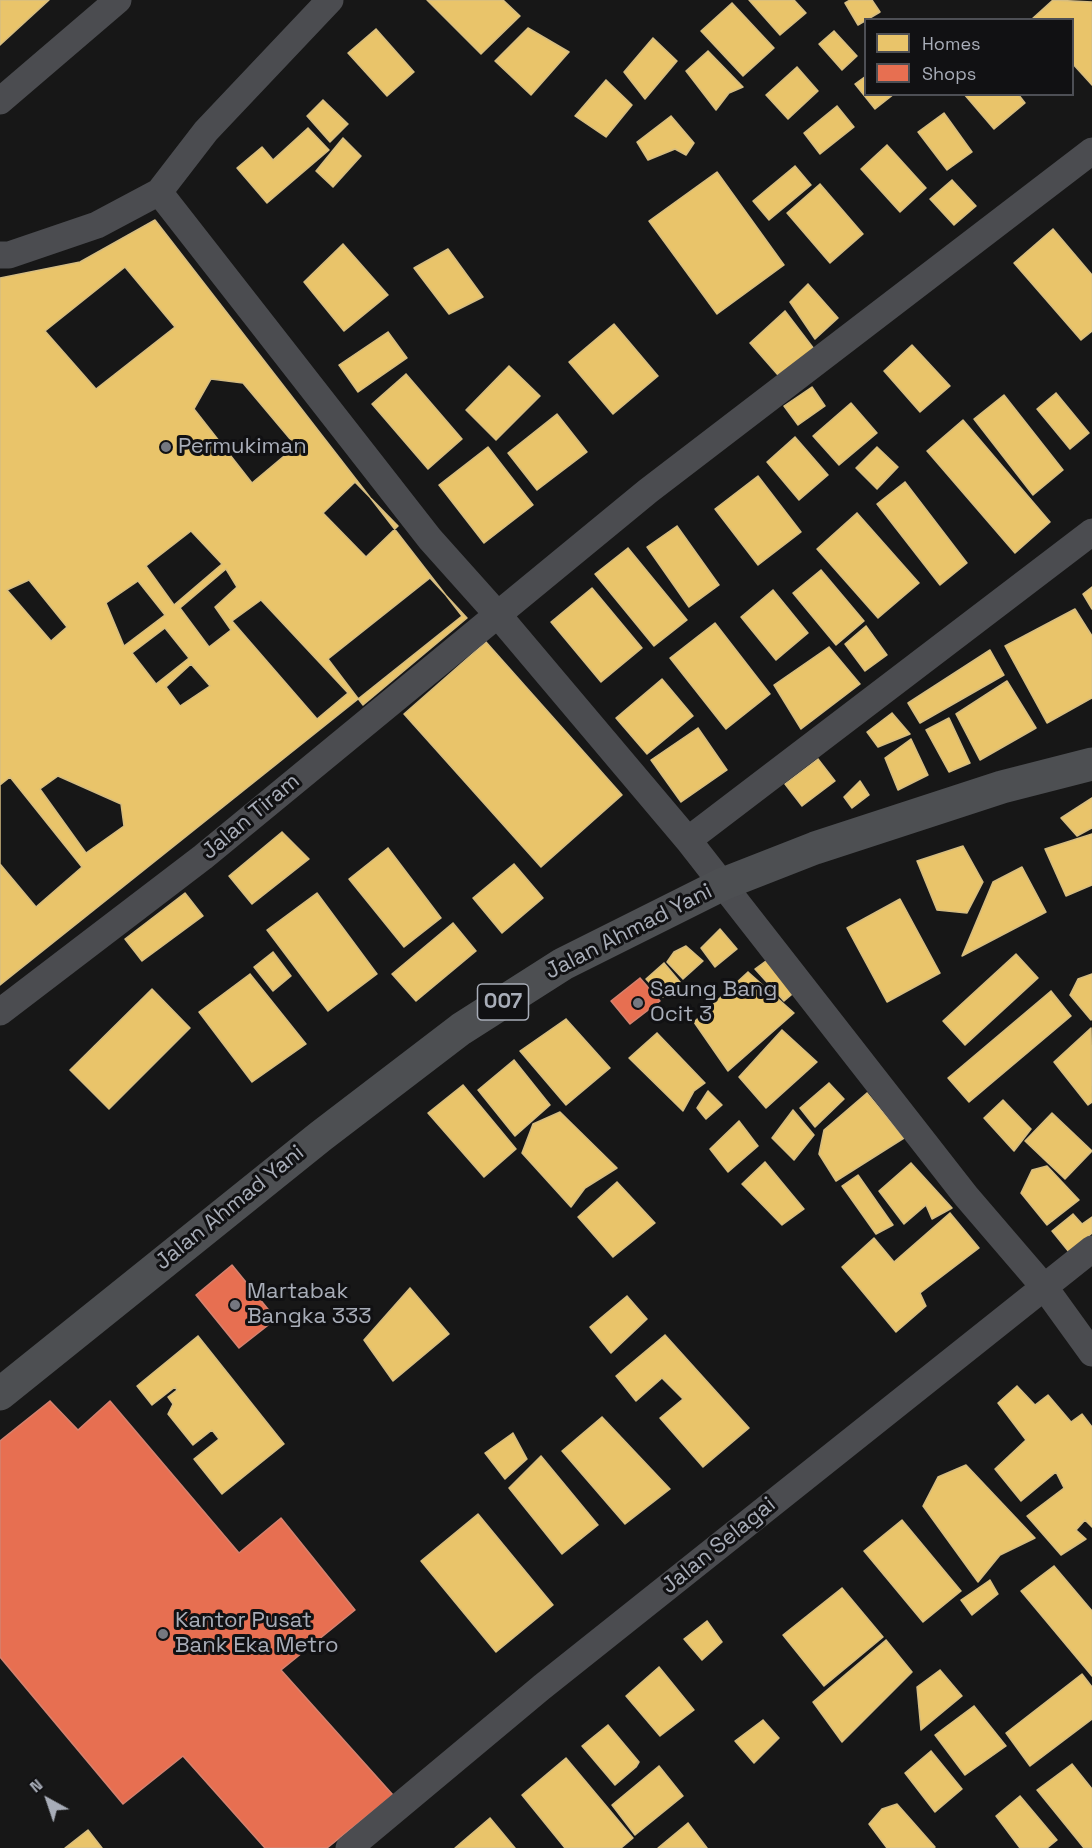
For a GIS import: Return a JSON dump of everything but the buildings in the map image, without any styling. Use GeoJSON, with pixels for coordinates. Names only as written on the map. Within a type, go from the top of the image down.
{"type":"FeatureCollection","features":[{"type":"Feature","properties":{"kind":"main road","name":"Jalan Ahmad Yani"},"geometry":{"type":"LineString","coordinates":[[0,1394],[312,1143],[461,1029],[563,964],[723,884],[815,848],[991,791],[1092,764]]}},
{"type":"Feature","properties":{"kind":"street"},"geometry":{"type":"LineString","coordinates":[[0,101],[117,0]]}},
{"type":"Feature","properties":{"kind":"street"},"geometry":{"type":"LineString","coordinates":[[0,255],[9,255],[97,225],[159,192],[206,131],[330,0]]}},
{"type":"Feature","properties":{"kind":"street","name":"Jalan Tiram"},"geometry":{"type":"LineString","coordinates":[[0,1012],[203,857],[363,723],[648,491],[1092,151]]}},
{"type":"Feature","properties":{"kind":"street"},"geometry":{"type":"LineString","coordinates":[[159,192],[430,539],[498,615],[688,840],[966,1196],[1046,1288],[1092,1353]]}},
{"type":"Feature","properties":{"kind":"street"},"geometry":{"type":"LineString","coordinates":[[688,840],[1092,532]]}},
{"type":"Feature","properties":{"kind":"street","name":"Jalan Selagai"},"geometry":{"type":"LineString","coordinates":[[349,1848],[542,1687],[1046,1288],[1092,1249]]}},
{"type":"Feature","properties":{"kind":"place","name":"Permukiman"},"geometry":{"type":"Point","coordinates":[166,447]}},
{"type":"Feature","properties":{"kind":"place","name":"Saung Bang Ocit 3"},"geometry":{"type":"Point","coordinates":[638,1003]}},
{"type":"Feature","properties":{"kind":"place","name":"Martabak Bangka 333"},"geometry":{"type":"Point","coordinates":[235,1305]}},
{"type":"Feature","properties":{"kind":"place","name":"Kantor Pusat Bank Eka Metro"},"geometry":{"type":"Point","coordinates":[163,1634]}}]}
